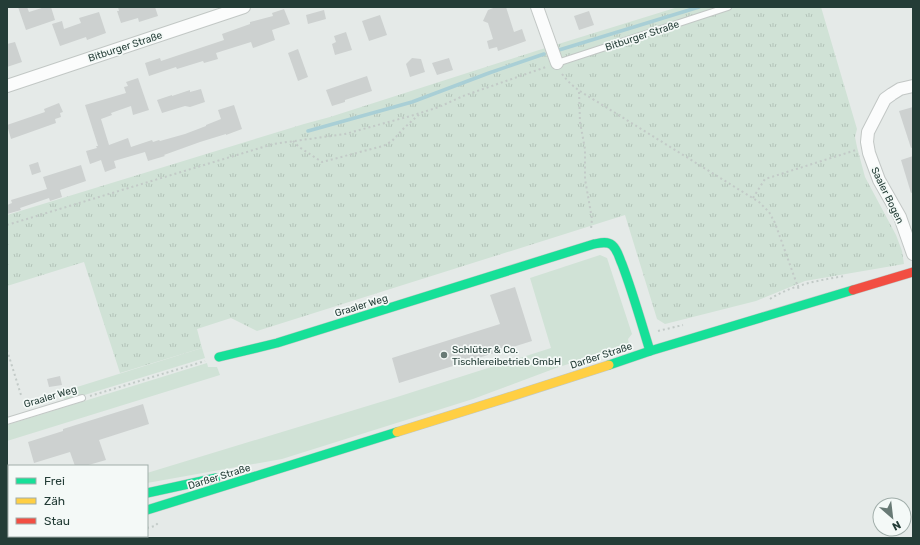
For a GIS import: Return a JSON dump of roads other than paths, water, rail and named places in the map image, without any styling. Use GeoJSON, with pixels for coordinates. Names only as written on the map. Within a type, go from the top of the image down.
{"type":"FeatureCollection","features":[{"type":"Feature","properties":{"kind":"main road","name":"Graaler Weg"},"geometry":{"type":"LineString","coordinates":[[219,357],[277,343],[587,246],[601,243],[608,243],[616,249],[650,351]]}},
{"type":"Feature","properties":{"kind":"main road","name":"Darßer Straße"},"geometry":{"type":"LineString","coordinates":[[148,510],[298,464],[650,351],[913,272]]}},
{"type":"Feature","properties":{"kind":"main road","name":"Darßer Straße"},"geometry":{"type":"LineString","coordinates":[[148,493],[190,483],[298,464]]}},
{"type":"Feature","properties":{"kind":"street","name":"Bitburger Straße"},"geometry":{"type":"LineString","coordinates":[[7,86],[244,7]]}},
{"type":"Feature","properties":{"kind":"street"},"geometry":{"type":"LineString","coordinates":[[536,7],[557,62]]}},
{"type":"Feature","properties":{"kind":"street","name":"Saaler Bogen"},"geometry":{"type":"LineString","coordinates":[[913,86],[900,90],[886,99],[868,132],[867,142],[869,153],[879,180],[900,217],[913,254]]}},
{"type":"Feature","properties":{"kind":"lane","name":"Bitburger Straße"},"geometry":{"type":"LineString","coordinates":[[557,62],[728,7]]}},
{"type":"Feature","properties":{"kind":"lane","name":"Graaler Weg"},"geometry":{"type":"LineString","coordinates":[[7,421],[82,398]]}},
{"type":"Feature","properties":{"kind":"waterway"},"geometry":{"type":"LineString","coordinates":[[559,50],[699,7]]}},
{"type":"Feature","properties":{"kind":"waterway"},"geometry":{"type":"LineString","coordinates":[[308,131],[412,102],[544,54]]}},
{"type":"Feature","properties":{"kind":"place","name":"Schlüter & Co. Tischlereibetrieb GmbH"},"geometry":{"type":"Point","coordinates":[444,355]}}]}
